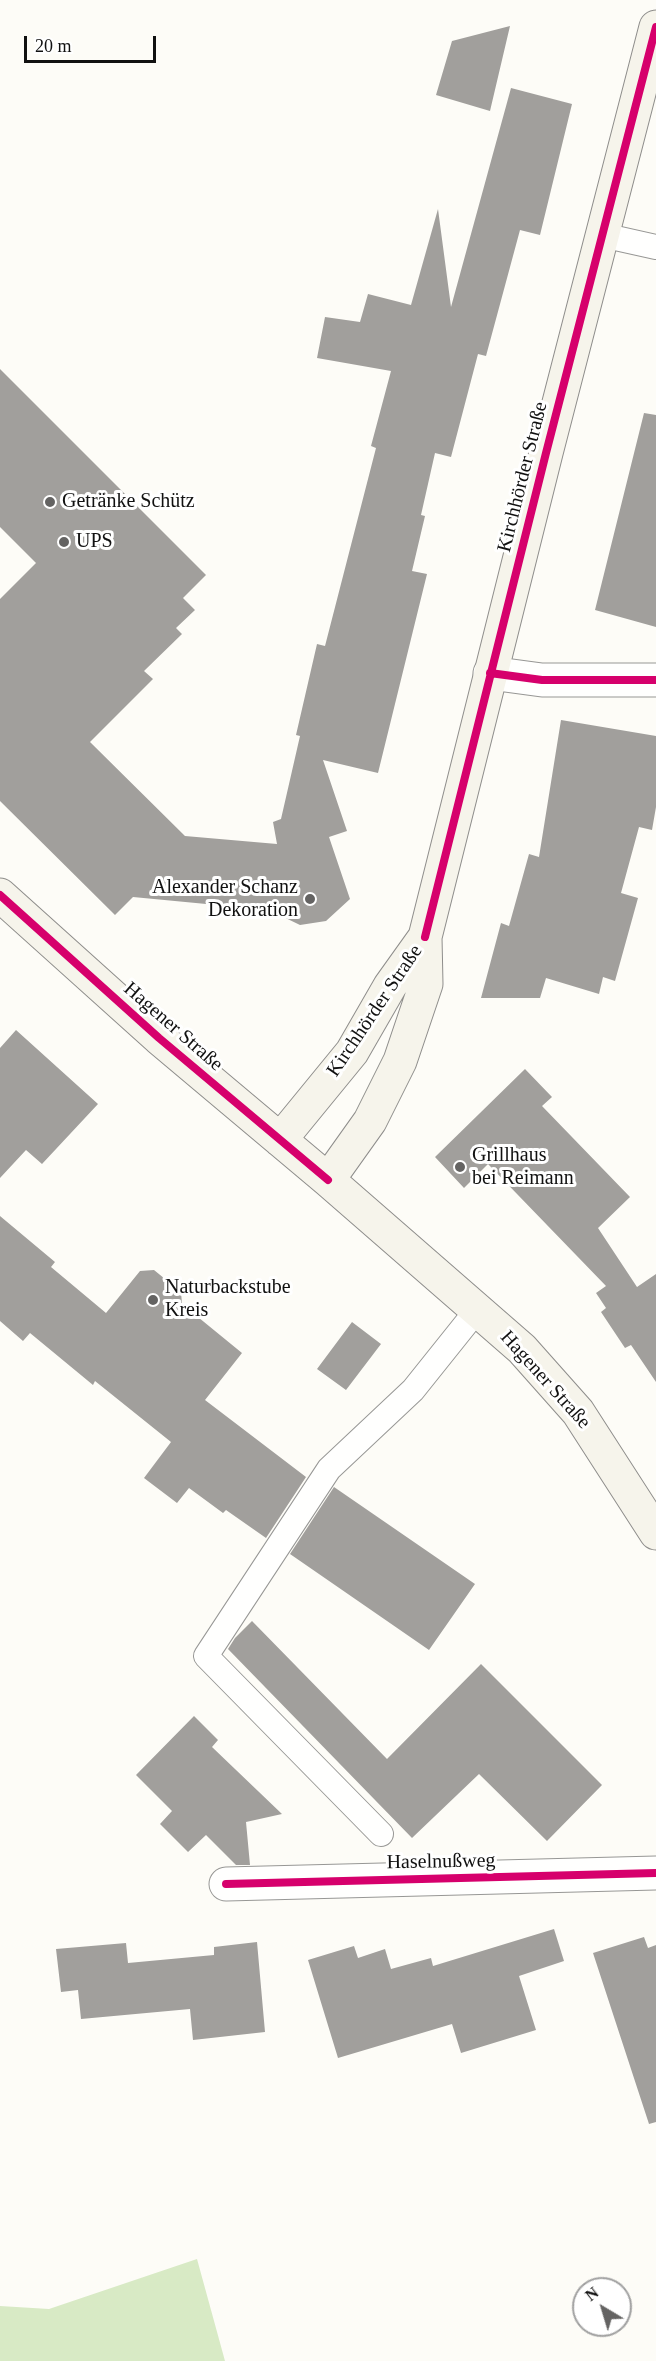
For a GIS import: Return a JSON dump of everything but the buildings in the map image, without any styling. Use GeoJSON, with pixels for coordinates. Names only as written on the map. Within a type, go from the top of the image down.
{"type":"FeatureCollection","features":[{"type":"Feature","properties":{"kind":"main road","name":"Kirchhörder Straße"},"geometry":{"type":"LineString","coordinates":[[328,1180],[370,1121],[400,1061],[426,984],[425,937],[490,673],[656,27]]}},
{"type":"Feature","properties":{"kind":"main road","name":"Hagener Straße"},"geometry":{"type":"LineString","coordinates":[[0,896],[159,1038],[328,1180],[522,1349],[578,1412],[656,1533]]}},
{"type":"Feature","properties":{"kind":"main road","name":"Kirchhörder Straße"},"geometry":{"type":"LineString","coordinates":[[280,1140],[352,1052],[390,986],[425,937]]}},
{"type":"Feature","properties":{"kind":"street"},"geometry":{"type":"LineString","coordinates":[[490,673],[542,680],[656,680]]}},
{"type":"Feature","properties":{"kind":"street","name":"Haselnußweg"},"geometry":{"type":"LineString","coordinates":[[226,1884],[656,1873]]}},
{"type":"Feature","properties":{"kind":"lane"},"geometry":{"type":"LineString","coordinates":[[602,235],[656,248]]}},
{"type":"Feature","properties":{"kind":"lane"},"geometry":{"type":"LineString","coordinates":[[381,1834],[206,1656],[329,1469],[413,1390],[477,1310]]}},
{"type":"Feature","properties":{"kind":"green space"},"geometry":{"type":"Polygon","coordinates":[[[197,2259],[225,2361],[0,2361],[0,2306],[49,2309],[197,2259]]]}},
{"type":"Feature","properties":{"kind":"cycle path"},"geometry":{"type":"LineString","coordinates":[[425,937],[546,453],[656,27]]}},
{"type":"Feature","properties":{"kind":"cycle path"},"geometry":{"type":"LineString","coordinates":[[490,673],[542,680],[656,680]]}},
{"type":"Feature","properties":{"kind":"cycle path"},"geometry":{"type":"LineString","coordinates":[[0,895],[159,1038],[328,1180]]}},
{"type":"Feature","properties":{"kind":"cycle path"},"geometry":{"type":"LineString","coordinates":[[226,1884],[656,1873]]}},
{"type":"Feature","properties":{"kind":"place","name":"Getränke Schütz"},"geometry":{"type":"Point","coordinates":[50,502]}},
{"type":"Feature","properties":{"kind":"place","name":"UPS"},"geometry":{"type":"Point","coordinates":[64,542]}},
{"type":"Feature","properties":{"kind":"place","name":"Alexander Schanz Dekoration"},"geometry":{"type":"Point","coordinates":[310,899]}},
{"type":"Feature","properties":{"kind":"place","name":"Grillhaus bei Reimann"},"geometry":{"type":"Point","coordinates":[460,1167]}},
{"type":"Feature","properties":{"kind":"place","name":"Naturbackstube Kreis"},"geometry":{"type":"Point","coordinates":[153,1300]}}]}
